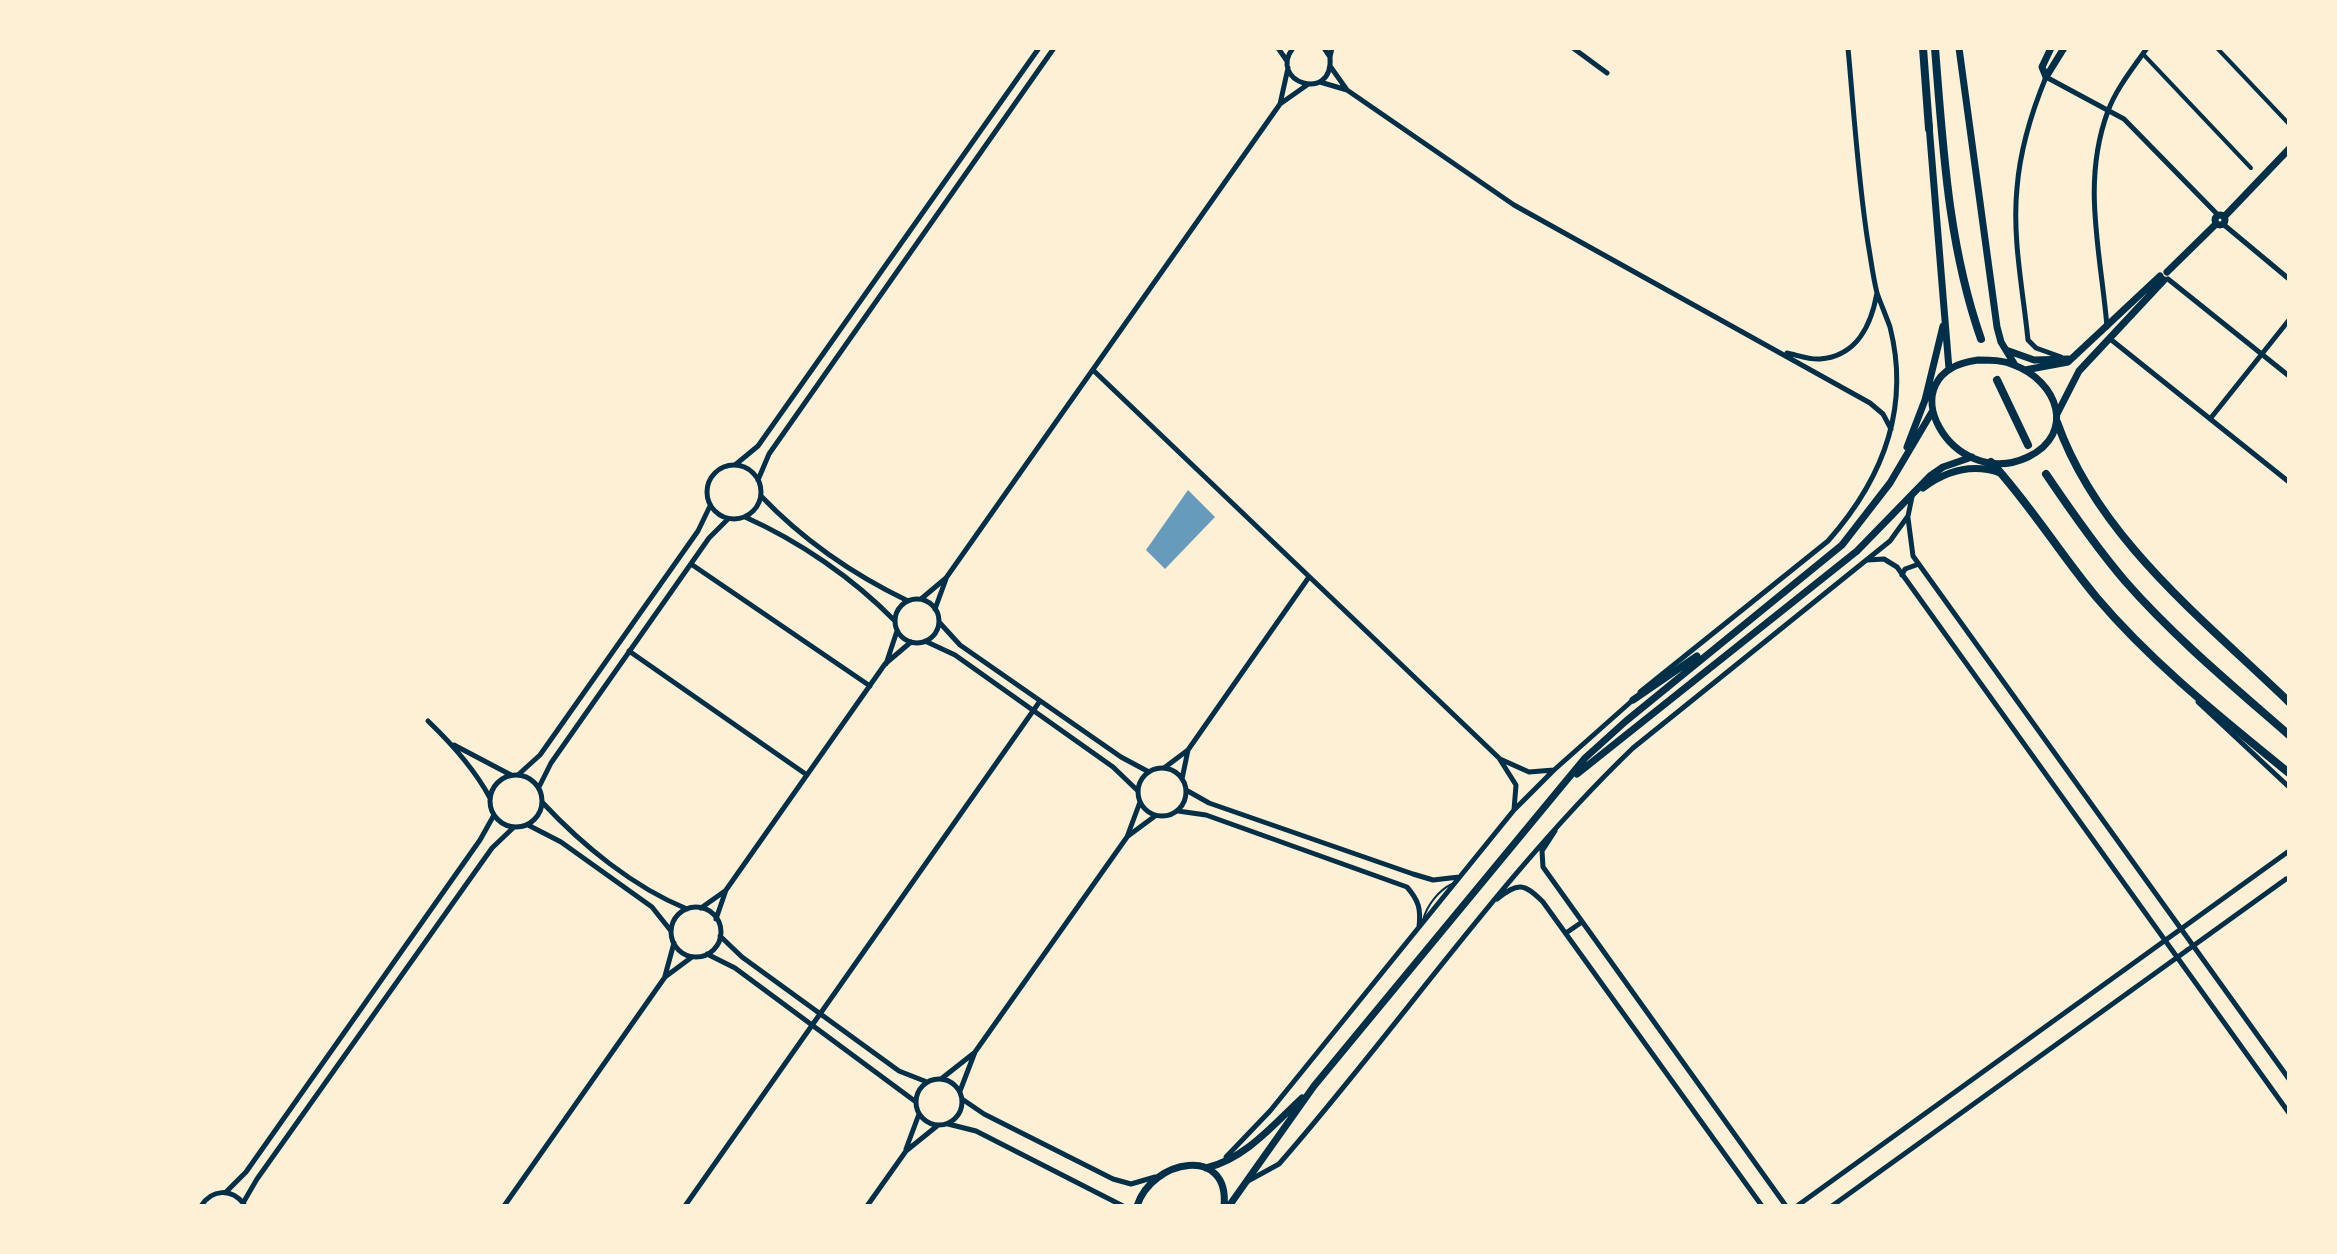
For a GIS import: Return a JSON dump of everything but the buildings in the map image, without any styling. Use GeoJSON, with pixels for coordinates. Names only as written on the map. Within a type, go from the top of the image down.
{"type":"FeatureCollection","features":[{"type":"Feature","properties":{"kind":"main road"},"geometry":{"type":"LineString","coordinates":[[1921,48],[1929,129]]}},
{"type":"Feature","properties":{"kind":"main road"},"geometry":{"type":"LineString","coordinates":[[1933,48],[1956,252],[1967,300],[1981,339]]}},
{"type":"Feature","properties":{"kind":"main road"},"geometry":{"type":"LineString","coordinates":[[1997,380],[2028,445]]}},
{"type":"Feature","properties":{"kind":"main road"},"geometry":{"type":"LineString","coordinates":[[2057,418],[2069,454],[2081,477],[2110,520],[2197,614],[2289,702]]}},
{"type":"Feature","properties":{"kind":"main road"},"geometry":{"type":"LineString","coordinates":[[1991,462],[2003,474],[2061,554],[2099,600],[2175,680],[2289,773]]}},
{"type":"Feature","properties":{"kind":"main road"},"geometry":{"type":"LineString","coordinates":[[2046,474],[2087,536],[2126,582],[2175,632],[2289,735]]}},
{"type":"Feature","properties":{"kind":"street"},"geometry":{"type":"LineString","coordinates":[[895,621],[871,596],[788,538],[745,517],[728,519],[715,512],[710,506],[707,492],[711,478],[721,468],[735,465],[758,446],[1039,48]]}},
{"type":"Feature","properties":{"kind":"street"},"geometry":{"type":"LineString","coordinates":[[745,517],[758,505],[760,496],[758,480],[769,454],[1054,48]]}},
{"type":"Feature","properties":{"kind":"street"},"geometry":{"type":"LineString","coordinates":[[1278,48],[1287,61],[1288,68],[1280,104]]}},
{"type":"Feature","properties":{"kind":"street"},"geometry":{"type":"LineString","coordinates":[[1287,61],[1293,48]]}},
{"type":"Feature","properties":{"kind":"street"},"geometry":{"type":"LineString","coordinates":[[1320,82],[1327,75],[1330,66],[1329,57],[1324,48]]}},
{"type":"Feature","properties":{"kind":"street"},"geometry":{"type":"LineString","coordinates":[[1329,57],[1332,48]]}},
{"type":"Feature","properties":{"kind":"street"},"geometry":{"type":"LineString","coordinates":[[1573,48],[1607,73]]}},
{"type":"Feature","properties":{"kind":"street"},"geometry":{"type":"LineString","coordinates":[[1203,1167],[1232,1154],[1270,1111],[1515,810],[1554,770],[1650,683],[1828,541],[1848,519],[1876,474],[1891,429],[1896,398],[1896,368],[1890,327],[1877,292],[1864,213],[1848,48]]}},
{"type":"Feature","properties":{"kind":"street"},"geometry":{"type":"LineString","coordinates":[[1959,48],[1997,327],[2014,365]]}},
{"type":"Feature","properties":{"kind":"street"},"geometry":{"type":"LineString","coordinates":[[2051,48],[2042,67],[2046,77],[2124,119],[2220,220],[2289,279]]}},
{"type":"Feature","properties":{"kind":"street"},"geometry":{"type":"LineString","coordinates":[[2064,48],[2046,77],[2038,97],[2024,149],[2017,188],[2017,238],[2028,340],[2036,348],[2070,359]]}},
{"type":"Feature","properties":{"kind":"street"},"geometry":{"type":"LineString","coordinates":[[2107,327],[2092,198],[2096,157],[2109,110],[2147,48]]}},
{"type":"Feature","properties":{"kind":"street"},"geometry":{"type":"LineString","coordinates":[[2217,48],[2289,124]]}},
{"type":"Feature","properties":{"kind":"street"},"geometry":{"type":"LineString","coordinates":[[2142,54],[2251,168]]}},
{"type":"Feature","properties":{"kind":"street"},"geometry":{"type":"LineString","coordinates":[[1330,66],[1347,90]]}},
{"type":"Feature","properties":{"kind":"street"},"geometry":{"type":"LineString","coordinates":[[1288,68],[1299,83],[1307,85]]}},
{"type":"Feature","properties":{"kind":"street"},"geometry":{"type":"LineString","coordinates":[[760,496],[786,523],[877,586],[908,600],[921,599],[946,578],[1280,104],[1307,85],[1320,82],[1347,90],[1514,205],[1870,403],[1883,414],[1891,429]]}},
{"type":"Feature","properties":{"kind":"street"},"geometry":{"type":"LineString","coordinates":[[1929,129],[1943,323],[1949,369]]}},
{"type":"Feature","properties":{"kind":"street"},"geometry":{"type":"LineString","coordinates":[[1932,412],[1938,428],[1947,440],[1972,457],[1991,462],[2014,461],[2038,452],[2051,440],[2057,418],[2079,371],[2165,277],[2289,149]]}},
{"type":"Feature","properties":{"kind":"street"},"geometry":{"type":"LineString","coordinates":[[2025,370],[2062,365],[2165,277]]}},
{"type":"Feature","properties":{"kind":"street"},"geometry":{"type":"LineString","coordinates":[[2165,277],[2289,376]]}},
{"type":"Feature","properties":{"kind":"street"},"geometry":{"type":"LineString","coordinates":[[1782,352],[1818,360],[1846,351],[1865,333],[1874,309],[1877,292]]}},
{"type":"Feature","properties":{"kind":"street"},"geometry":{"type":"LineString","coordinates":[[2210,419],[2289,320]]}},
{"type":"Feature","properties":{"kind":"street"},"geometry":{"type":"LineString","coordinates":[[1901,464],[1925,400],[1943,323]]}},
{"type":"Feature","properties":{"kind":"street"},"geometry":{"type":"LineString","coordinates":[[2109,338],[2289,482]]}},
{"type":"Feature","properties":{"kind":"street"},"geometry":{"type":"LineString","coordinates":[[2006,351],[2034,360],[2070,359]]}},
{"type":"Feature","properties":{"kind":"street"},"geometry":{"type":"LineString","coordinates":[[1229,1206],[1314,1086],[1585,758],[1755,614],[1842,545],[1890,483],[1932,412],[1937,385],[1949,369],[1958,364],[1978,360],[2014,365],[2025,370],[2046,389],[2057,418]]}},
{"type":"Feature","properties":{"kind":"street"},"geometry":{"type":"LineString","coordinates":[[1093,370],[1499,758],[1516,785],[1515,810]]}},
{"type":"Feature","properties":{"kind":"street"},"geometry":{"type":"LineString","coordinates":[[1557,792],[1591,761],[1857,551],[1930,476],[1943,467],[1972,457]]}},
{"type":"Feature","properties":{"kind":"street"},"geometry":{"type":"LineString","coordinates":[[735,465],[749,470],[758,480]]}},
{"type":"Feature","properties":{"kind":"street"},"geometry":{"type":"LineString","coordinates":[[2003,474],[1978,468],[1965,468],[1941,477],[1912,497],[1908,516],[1910,545],[1919,564],[2289,1079]]}},
{"type":"Feature","properties":{"kind":"street"},"geometry":{"type":"LineString","coordinates":[[519,774],[540,755],[698,531],[710,506]]}},
{"type":"Feature","properties":{"kind":"street"},"geometry":{"type":"LineString","coordinates":[[1244,1183],[1279,1164],[1535,848],[1633,748],[1890,541],[1908,516]]}},
{"type":"Feature","properties":{"kind":"street"},"geometry":{"type":"LineString","coordinates":[[539,787],[551,763],[629,651],[709,538],[728,519]]}},
{"type":"Feature","properties":{"kind":"street"},"geometry":{"type":"LineString","coordinates":[[1867,560],[1884,559],[1897,567],[2289,1113]]}},
{"type":"Feature","properties":{"kind":"street"},"geometry":{"type":"LineString","coordinates":[[691,564],[870,686]]}},
{"type":"Feature","properties":{"kind":"street"},"geometry":{"type":"LineString","coordinates":[[1902,575],[1905,569],[1919,564]]}},
{"type":"Feature","properties":{"kind":"street"},"geometry":{"type":"LineString","coordinates":[[1164,768],[1171,770],[1182,779],[1186,790],[1185,798],[1178,811],[1171,815],[1155,816],[1149,813],[1140,802],[1138,791],[1143,777],[1149,772],[1164,768],[1188,750],[1309,577]]}},
{"type":"Feature","properties":{"kind":"street"},"geometry":{"type":"LineString","coordinates":[[946,578],[935,609],[939,622],[960,645],[1121,757],[1149,772]]}},
{"type":"Feature","properties":{"kind":"street"},"geometry":{"type":"LineString","coordinates":[[921,599],[935,609]]}},
{"type":"Feature","properties":{"kind":"street"},"geometry":{"type":"LineString","coordinates":[[908,600],[898,609],[895,621],[897,631],[885,664],[726,890],[716,919],[720,936],[742,957],[899,1071],[927,1082]]}},
{"type":"Feature","properties":{"kind":"street"},"geometry":{"type":"LineString","coordinates":[[1633,700],[1755,614]]}},
{"type":"Feature","properties":{"kind":"street"},"geometry":{"type":"LineString","coordinates":[[925,641],[935,634],[939,622]]}},
{"type":"Feature","properties":{"kind":"street"},"geometry":{"type":"LineString","coordinates":[[897,631],[911,642]]}},
{"type":"Feature","properties":{"kind":"street"},"geometry":{"type":"LineString","coordinates":[[885,664],[911,642],[925,641],[955,655],[1113,766],[1138,791]]}},
{"type":"Feature","properties":{"kind":"street"},"geometry":{"type":"LineString","coordinates":[[629,651],[807,775]]}},
{"type":"Feature","properties":{"kind":"street"},"geometry":{"type":"LineString","coordinates":[[2175,680],[2289,787]]}},
{"type":"Feature","properties":{"kind":"street"},"geometry":{"type":"LineString","coordinates":[[685,1206],[1040,701]]}},
{"type":"Feature","properties":{"kind":"street"},"geometry":{"type":"LineString","coordinates":[[428,721],[452,744],[478,777],[489,798],[494,815],[499,821],[513,828]]}},
{"type":"Feature","properties":{"kind":"street"},"geometry":{"type":"LineString","coordinates":[[452,744],[511,775]]}},
{"type":"Feature","properties":{"kind":"street"},"geometry":{"type":"LineString","coordinates":[[1182,779],[1188,750]]}},
{"type":"Feature","properties":{"kind":"street"},"geometry":{"type":"LineString","coordinates":[[1499,758],[1529,772],[1554,770]]}},
{"type":"Feature","properties":{"kind":"street"},"geometry":{"type":"LineString","coordinates":[[489,798],[496,783],[511,775],[519,774],[527,777],[539,787],[543,802],[569,832],[658,897],[687,909],[700,908],[726,890]]}},
{"type":"Feature","properties":{"kind":"street"},"geometry":{"type":"LineString","coordinates":[[1186,790],[1209,803],[1413,874],[1433,880],[1460,877]]}},
{"type":"Feature","properties":{"kind":"street"},"geometry":{"type":"LineString","coordinates":[[226,1192],[244,1204],[257,1179],[492,848],[513,828],[528,825],[540,811],[543,802]]}},
{"type":"Feature","properties":{"kind":"street"},"geometry":{"type":"LineString","coordinates":[[960,1091],[975,1052],[1127,837],[1140,802]]}},
{"type":"Feature","properties":{"kind":"street"},"geometry":{"type":"LineString","coordinates":[[1178,811],[1206,815],[1407,887],[1417,898],[1421,909],[1421,925]]}},
{"type":"Feature","properties":{"kind":"street"},"geometry":{"type":"LineString","coordinates":[[201,1206],[211,1195],[226,1192],[246,1172],[480,840],[494,815]]}},
{"type":"Feature","properties":{"kind":"street"},"geometry":{"type":"LineString","coordinates":[[1127,837],[1155,816]]}},
{"type":"Feature","properties":{"kind":"street"},"geometry":{"type":"LineString","coordinates":[[1565,817],[1542,851],[1543,867],[1786,1206]]}},
{"type":"Feature","properties":{"kind":"street"},"geometry":{"type":"LineString","coordinates":[[528,825],[561,842],[652,907],[671,932],[678,950],[692,957]]}},
{"type":"Feature","properties":{"kind":"street"},"geometry":{"type":"LineString","coordinates":[[1797,1206],[2289,850]]}},
{"type":"Feature","properties":{"kind":"street"},"geometry":{"type":"LineString","coordinates":[[1407,887],[1413,874]]}},
{"type":"Feature","properties":{"kind":"street"},"geometry":{"type":"LineString","coordinates":[[1832,1206],[2286,879]]}},
{"type":"Feature","properties":{"kind":"street"},"geometry":{"type":"LineString","coordinates":[[1491,904],[1510,888],[1522,886],[1531,890],[1543,902],[1762,1206]]}},
{"type":"Feature","properties":{"kind":"street"},"geometry":{"type":"LineString","coordinates":[[700,908],[716,919]]}},
{"type":"Feature","properties":{"kind":"street"},"geometry":{"type":"LineString","coordinates":[[671,932],[676,918],[687,909]]}},
{"type":"Feature","properties":{"kind":"street"},"geometry":{"type":"LineString","coordinates":[[1566,933],[1582,922]]}},
{"type":"Feature","properties":{"kind":"street"},"geometry":{"type":"LineString","coordinates":[[504,1206],[665,977],[692,957],[707,954],[713,950],[720,936]]}},
{"type":"Feature","properties":{"kind":"street"},"geometry":{"type":"LineString","coordinates":[[665,977],[674,943]]}},
{"type":"Feature","properties":{"kind":"street"},"geometry":{"type":"LineString","coordinates":[[707,954],[735,968],[916,1102]]}},
{"type":"Feature","properties":{"kind":"street"},"geometry":{"type":"LineString","coordinates":[[906,1151],[919,1114],[917,1094],[927,1082],[941,1078],[975,1052]]}},
{"type":"Feature","properties":{"kind":"street"},"geometry":{"type":"LineString","coordinates":[[941,1078],[955,1085],[962,1099],[960,1114],[948,1124]]}},
{"type":"Feature","properties":{"kind":"street"},"geometry":{"type":"LineString","coordinates":[[962,1099],[984,1114],[1113,1179],[1131,1184],[1155,1177],[1174,1167],[1203,1167],[1227,1163],[1257,1140],[1314,1086]]}},
{"type":"Feature","properties":{"kind":"street"},"geometry":{"type":"LineString","coordinates":[[919,1114],[930,1124],[937,1126],[948,1124],[976,1131],[1123,1206]]}},
{"type":"Feature","properties":{"kind":"street"},"geometry":{"type":"LineString","coordinates":[[867,1206],[906,1151],[937,1126]]}},
{"type":"Feature","properties":{"kind":"street"},"geometry":{"type":"LineString","coordinates":[[1203,1167],[1218,1179],[1225,1195],[1224,1206]]}},
{"type":"Feature","properties":{"kind":"street"},"geometry":{"type":"LineString","coordinates":[[1137,1206],[1142,1192],[1155,1177]]}},
{"type":"Feature","properties":{"kind":"water"},"geometry":{"type":"Polygon","coordinates":[[[1188,490],[1215,517],[1165,569],[1146,550],[1188,490]]]}}]}
